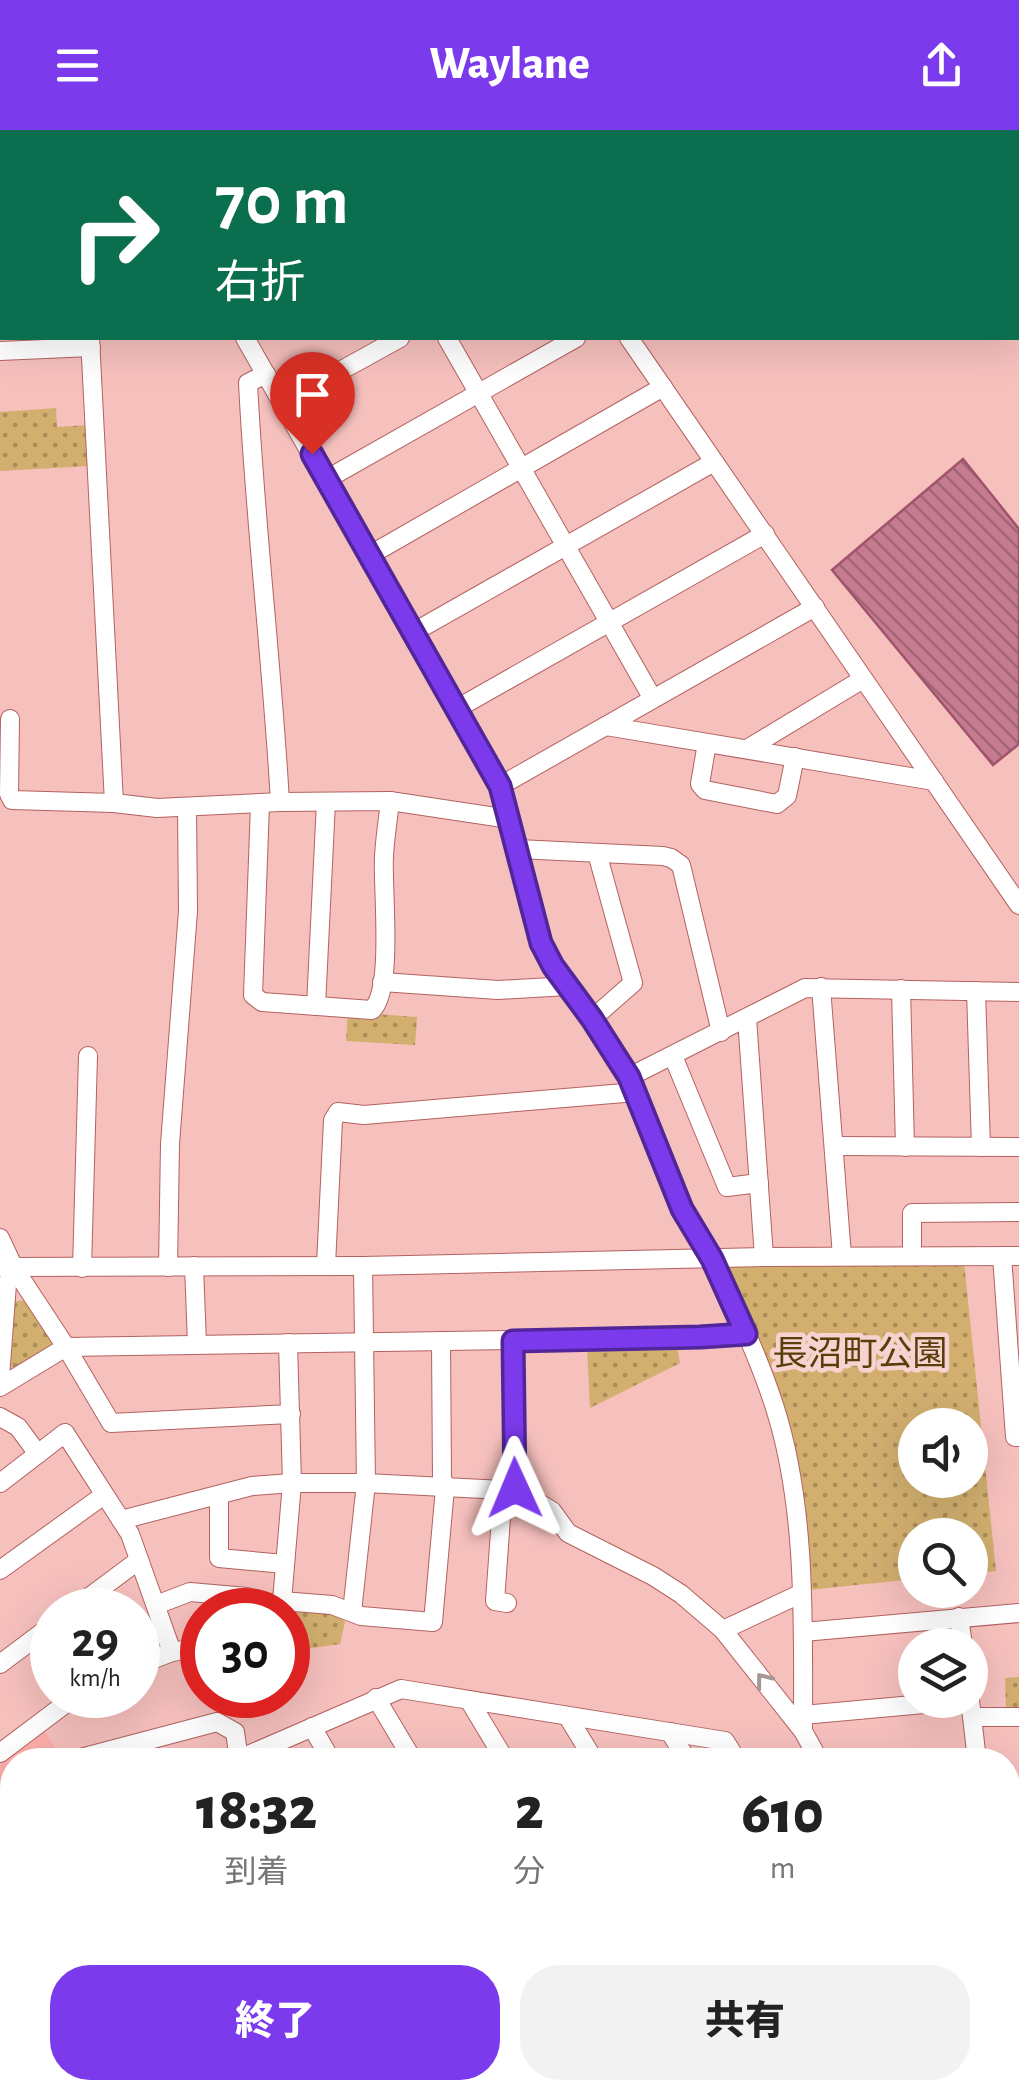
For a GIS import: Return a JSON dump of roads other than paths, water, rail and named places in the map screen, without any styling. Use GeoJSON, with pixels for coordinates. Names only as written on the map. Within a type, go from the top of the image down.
{"type":"FeatureCollection","features":[{"type":"Feature","properties":{"kind":"street"},"geometry":{"type":"LineString","coordinates":[[246,340],[500,786],[541,943],[632,1085],[682,1209],[712,1259],[746,1334],[775,1408],[788,1458],[798,1533],[803,1723]]}},
{"type":"Feature","properties":{"kind":"street"},"geometry":{"type":"LineString","coordinates":[[282,402],[396,340]]}},
{"type":"Feature","properties":{"kind":"street"},"geometry":{"type":"LineString","coordinates":[[447,340],[653,699]]}},
{"type":"Feature","properties":{"kind":"street"},"geometry":{"type":"LineString","coordinates":[[327,479],[572,340]]}},
{"type":"Feature","properties":{"kind":"street"},"geometry":{"type":"LineString","coordinates":[[630,340],[1019,905]]}},
{"type":"Feature","properties":{"kind":"street"},"geometry":{"type":"LineString","coordinates":[[0,351],[90,342],[114,802]]}},
{"type":"Feature","properties":{"kind":"street"},"geometry":{"type":"LineString","coordinates":[[266,374],[248,383],[280,802]]}},
{"type":"Feature","properties":{"kind":"street"},"geometry":{"type":"LineString","coordinates":[[370,555],[663,387]]}},
{"type":"Feature","properties":{"kind":"street"},"geometry":{"type":"LineString","coordinates":[[414,632],[714,462]]}},
{"type":"Feature","properties":{"kind":"street"},"geometry":{"type":"LineString","coordinates":[[458,708],[765,534]]}},
{"type":"Feature","properties":{"kind":"street"},"geometry":{"type":"LineString","coordinates":[[500,786],[815,607]]}},
{"type":"Feature","properties":{"kind":"street"},"geometry":{"type":"LineString","coordinates":[[748,749],[863,679]]}},
{"type":"Feature","properties":{"kind":"street"},"geometry":{"type":"LineString","coordinates":[[10,720],[5,757],[12,800],[114,802],[157,808],[390,801],[510,819]]}},
{"type":"Feature","properties":{"kind":"street"},"geometry":{"type":"LineString","coordinates":[[606,726],[934,781]]}},
{"type":"Feature","properties":{"kind":"street"},"geometry":{"type":"LineString","coordinates":[[708,743],[700,784],[705,790],[776,804],[787,796],[795,757]]}},
{"type":"Feature","properties":{"kind":"street"},"geometry":{"type":"LineString","coordinates":[[260,804],[253,995],[262,1002],[372,1010],[380,1002],[382,982],[384,858],[390,801]]}},
{"type":"Feature","properties":{"kind":"street"},"geometry":{"type":"LineString","coordinates":[[316,1006],[326,802]]}},
{"type":"Feature","properties":{"kind":"street"},"geometry":{"type":"LineString","coordinates":[[168,1267],[170,1144],[188,911],[187,808]]}},
{"type":"Feature","properties":{"kind":"street"},"geometry":{"type":"LineString","coordinates":[[518,848],[663,856],[680,865],[721,1032]]}},
{"type":"Feature","properties":{"kind":"street"},"geometry":{"type":"LineString","coordinates":[[592,1019],[633,983],[598,852]]}},
{"type":"Feature","properties":{"kind":"street"},"geometry":{"type":"LineString","coordinates":[[382,982],[498,990],[568,986]]}},
{"type":"Feature","properties":{"kind":"street"},"geometry":{"type":"LineString","coordinates":[[821,987],[842,1256]]}},
{"type":"Feature","properties":{"kind":"street"},"geometry":{"type":"LineString","coordinates":[[326,1265],[333,1120],[338,1112],[364,1115],[632,1085],[673,1056],[797,992],[821,987],[1019,992]]}},
{"type":"Feature","properties":{"kind":"street"},"geometry":{"type":"LineString","coordinates":[[901,989],[905,1147]]}},
{"type":"Feature","properties":{"kind":"street"},"geometry":{"type":"LineString","coordinates":[[976,991],[981,1147]]}},
{"type":"Feature","properties":{"kind":"street"},"geometry":{"type":"LineString","coordinates":[[747,1018],[764,1257]]}},
{"type":"Feature","properties":{"kind":"street"},"geometry":{"type":"LineString","coordinates":[[82,1268],[88,1056]]}},
{"type":"Feature","properties":{"kind":"street"},"geometry":{"type":"LineString","coordinates":[[673,1056],[727,1187],[759,1183]]}},
{"type":"Feature","properties":{"kind":"street"},"geometry":{"type":"LineString","coordinates":[[835,1146],[1019,1147]]}},
{"type":"Feature","properties":{"kind":"street"},"geometry":{"type":"LineString","coordinates":[[912,1256],[912,1213],[1019,1212]]}},
{"type":"Feature","properties":{"kind":"street"},"geometry":{"type":"LineString","coordinates":[[0,1238],[7,1268],[0,1377]]}},
{"type":"Feature","properties":{"kind":"street"},"geometry":{"type":"LineString","coordinates":[[7,1268],[1011,1256],[1019,1437]]}},
{"type":"Feature","properties":{"kind":"street"},"geometry":{"type":"LineString","coordinates":[[194,1266],[197,1344]]}},
{"type":"Feature","properties":{"kind":"street"},"geometry":{"type":"LineString","coordinates":[[352,1612],[366,1483],[363,1266]]}},
{"type":"Feature","properties":{"kind":"street"},"geometry":{"type":"LineString","coordinates":[[7,1268],[66,1347],[111,1423],[291,1414]]}},
{"type":"Feature","properties":{"kind":"street"},"geometry":{"type":"LineString","coordinates":[[0,1387],[66,1347],[746,1334]]}},
{"type":"Feature","properties":{"kind":"street"},"geometry":{"type":"LineString","coordinates":[[288,1343],[292,1483],[282,1601],[332,1605],[361,1616],[433,1622],[445,1488],[441,1341]]}},
{"type":"Feature","properties":{"kind":"street"},"geometry":{"type":"LineString","coordinates":[[507,1603],[494,1601],[509,1489],[513,1341]]}},
{"type":"Feature","properties":{"kind":"street"},"geometry":{"type":"LineString","coordinates":[[0,1417],[18,1427],[38,1454]]}},
{"type":"Feature","properties":{"kind":"street"},"geometry":{"type":"LineString","coordinates":[[0,1483],[65,1434],[130,1534],[149,1588]]}},
{"type":"Feature","properties":{"kind":"street"},"geometry":{"type":"LineString","coordinates":[[121,1520],[252,1486],[366,1483],[509,1489],[552,1511],[568,1533],[682,1594],[723,1630],[803,1723],[814,1748]]}},
{"type":"Feature","properties":{"kind":"street"},"geometry":{"type":"LineString","coordinates":[[0,1570],[104,1495]]}},
{"type":"Feature","properties":{"kind":"street"},"geometry":{"type":"LineString","coordinates":[[219,1495],[219,1558],[285,1564]]}},
{"type":"Feature","properties":{"kind":"street"},"geometry":{"type":"LineString","coordinates":[[101,1588],[138,1560]]}},
{"type":"Feature","properties":{"kind":"street"},"geometry":{"type":"LineString","coordinates":[[723,1630],[800,1594]]}},
{"type":"Feature","properties":{"kind":"street"},"geometry":{"type":"LineString","coordinates":[[803,1632],[1019,1613]]}},
{"type":"Feature","properties":{"kind":"street"},"geometry":{"type":"LineString","coordinates":[[160,1617],[172,1652]]}},
{"type":"Feature","properties":{"kind":"street"},"geometry":{"type":"LineString","coordinates":[[959,1617],[960,1628]]}},
{"type":"Feature","properties":{"kind":"street"},"geometry":{"type":"LineString","coordinates":[[0,1664],[30,1641]]}},
{"type":"Feature","properties":{"kind":"street"},"geometry":{"type":"LineString","coordinates":[[160,1657],[180,1650]]}},
{"type":"Feature","properties":{"kind":"street"},"geometry":{"type":"LineString","coordinates":[[265,1748],[400,1689],[725,1741],[729,1748]]}},
{"type":"Feature","properties":{"kind":"street"},"geometry":{"type":"LineString","coordinates":[[376,1698],[405,1748]]}},
{"type":"Feature","properties":{"kind":"street"},"geometry":{"type":"LineString","coordinates":[[470,1700],[498,1748]]}},
{"type":"Feature","properties":{"kind":"street"},"geometry":{"type":"LineString","coordinates":[[988,1710],[1019,1717]]}},
{"type":"Feature","properties":{"kind":"street"},"geometry":{"type":"LineString","coordinates":[[803,1723],[898,1713]]}},
{"type":"Feature","properties":{"kind":"street"},"geometry":{"type":"LineString","coordinates":[[568,1717],[587,1748]]}},
{"type":"Feature","properties":{"kind":"street"},"geometry":{"type":"LineString","coordinates":[[7,1748],[47,1718]]}},
{"type":"Feature","properties":{"kind":"street"},"geometry":{"type":"LineString","coordinates":[[972,1718],[975,1748]]}},
{"type":"Feature","properties":{"kind":"street"},"geometry":{"type":"LineString","coordinates":[[118,1748],[217,1722],[236,1732],[238,1748]]}},
{"type":"Feature","properties":{"kind":"street"},"geometry":{"type":"LineString","coordinates":[[312,1728],[314,1748]]}},
{"type":"Feature","properties":{"kind":"street"},"geometry":{"type":"LineString","coordinates":[[312,1728],[324,1748]]}},
{"type":"Feature","properties":{"kind":"street"},"geometry":{"type":"LineString","coordinates":[[670,1732],[680,1748]]}},
{"type":"Feature","properties":{"kind":"park label","name":"長沼町公園"},"geometry":{"type":"Point","coordinates":[860,1353]}}]}
